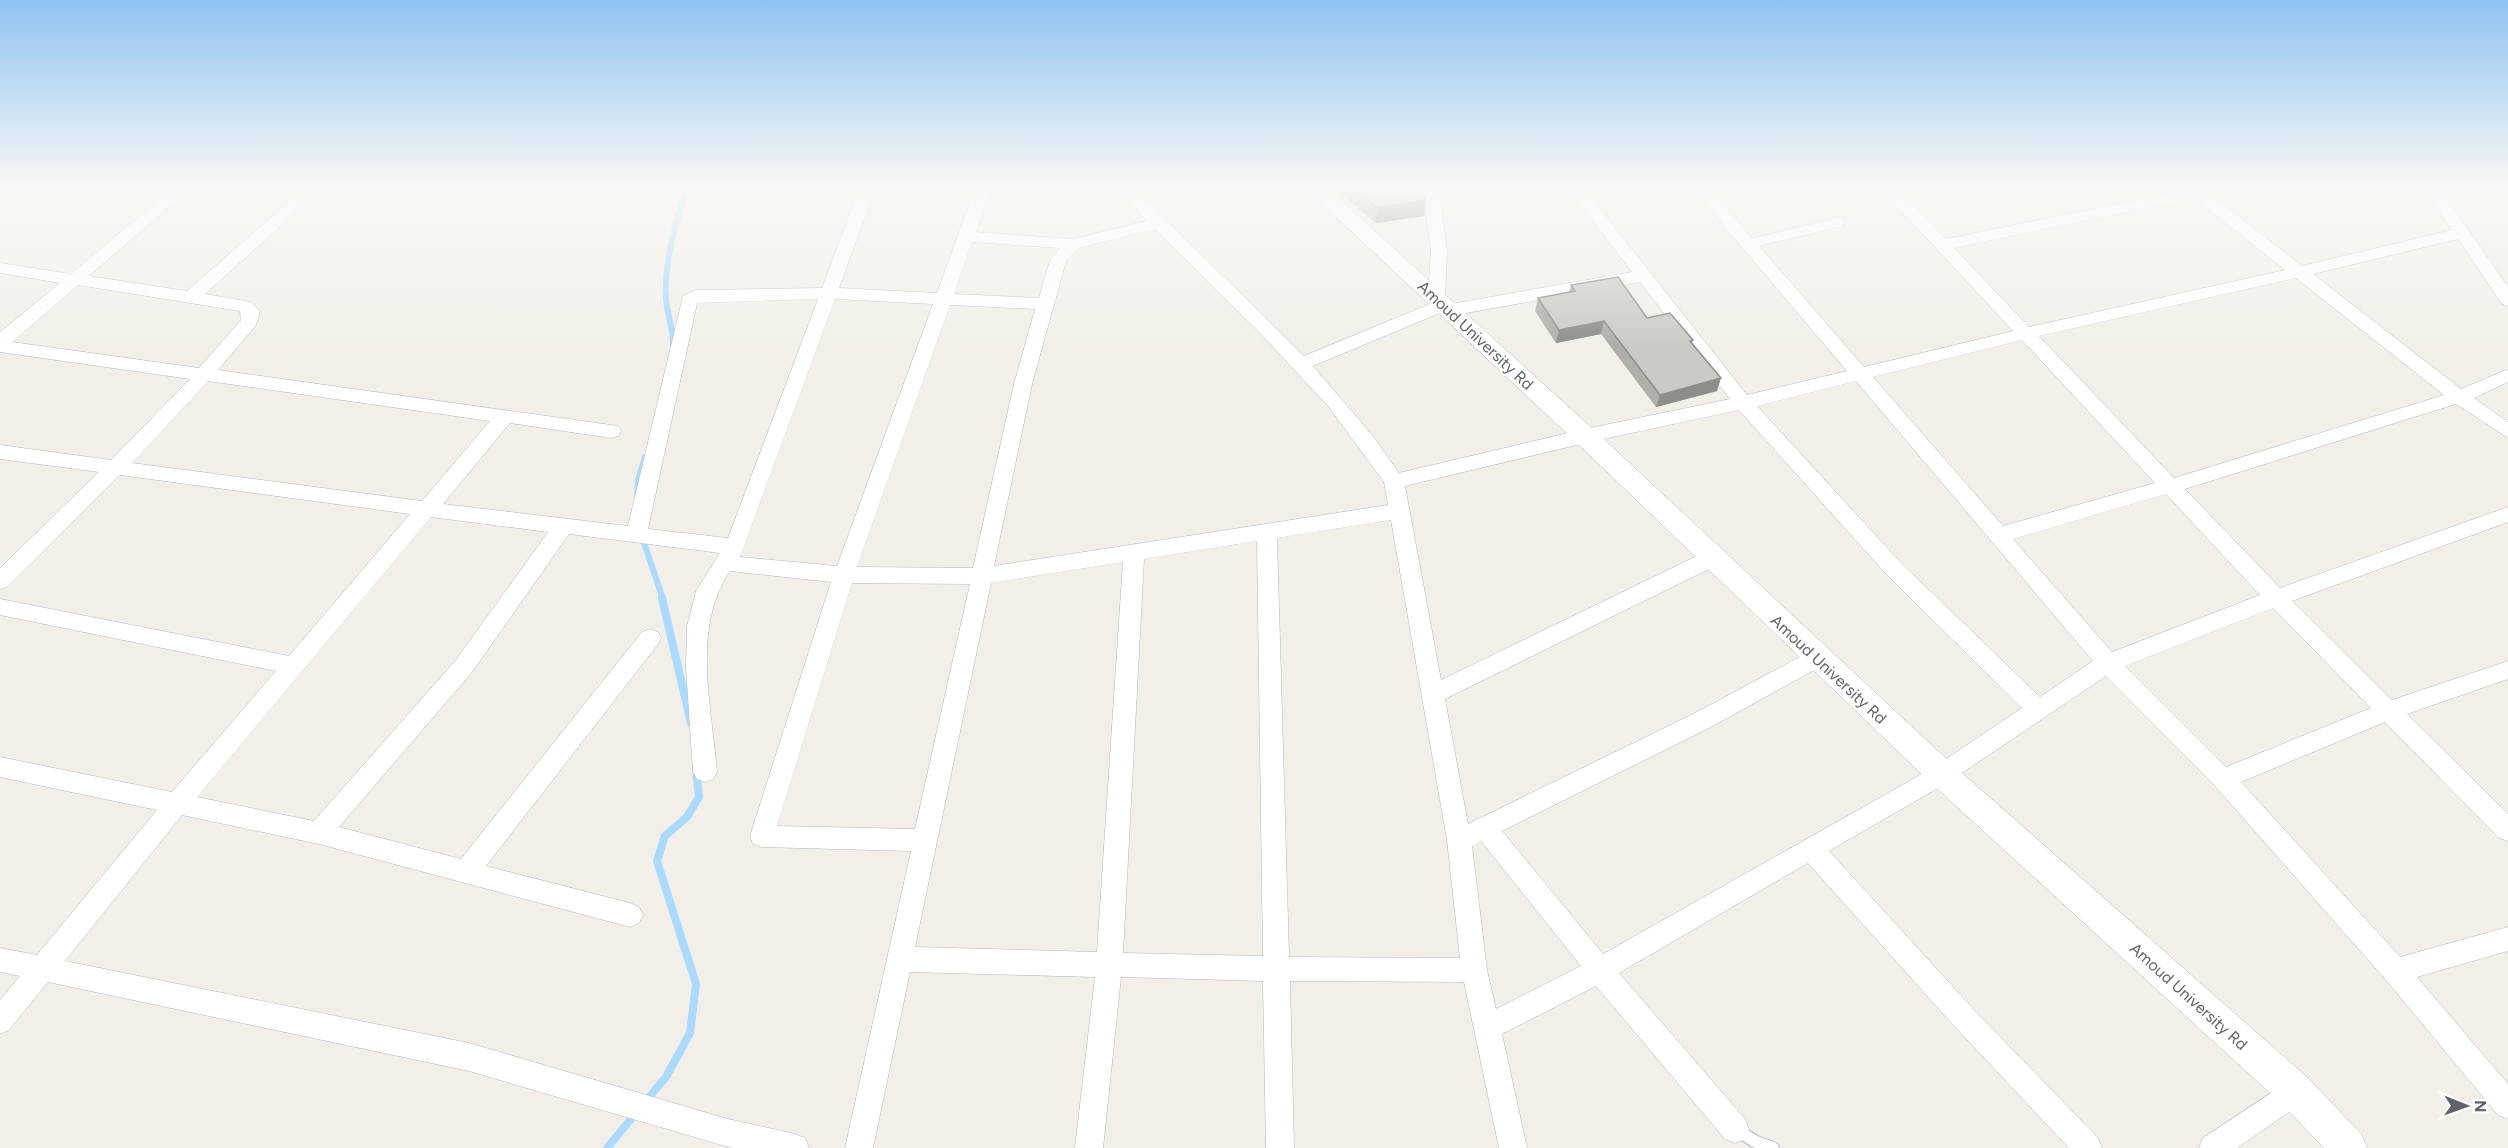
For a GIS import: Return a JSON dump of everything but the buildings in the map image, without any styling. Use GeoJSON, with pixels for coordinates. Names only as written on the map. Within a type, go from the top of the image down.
{"type":"FeatureCollection","features":[{"type":"Feature","properties":{"kind":"street"},"geometry":{"type":"LineString","coordinates":[[0,342],[120,240]]}},
{"type":"Feature","properties":{"kind":"street"},"geometry":{"type":"LineString","coordinates":[[190,298],[256,240]]}},
{"type":"Feature","properties":{"kind":"street"},"geometry":{"type":"LineString","coordinates":[[705,772],[698,648],[701,607],[709,586],[730,555],[848,240]]}},
{"type":"Feature","properties":{"kind":"street"},"geometry":{"type":"LineString","coordinates":[[925,840],[762,836],[844,575],[965,240]]}},
{"type":"Feature","properties":{"kind":"street"},"geometry":{"type":"LineString","coordinates":[[1014,240],[1073,244],[1091,240]]}},
{"type":"Feature","properties":{"kind":"street"},"geometry":{"type":"LineString","coordinates":[[1174,240],[1301,364],[1380,458],[1394,481],[1459,840],[1474,970],[1513,1148]]}},
{"type":"Feature","properties":{"kind":"street","name":"Amoud University Rd"},"geometry":{"type":"LineString","coordinates":[[1372,240],[1585,436],[1942,774],[2295,1091],[2349,1148]]}},
{"type":"Feature","properties":{"kind":"street"},"geometry":{"type":"LineString","coordinates":[[1438,240],[1443,305]]}},
{"type":"Feature","properties":{"kind":"street"},"geometry":{"type":"LineString","coordinates":[[1614,240],[1743,403],[1894,569],[2039,710]]}},
{"type":"Feature","properties":{"kind":"street"},"geometry":{"type":"LineString","coordinates":[[1744,240],[1863,374],[2108,663],[2223,779],[2395,971],[2508,1105]]}},
{"type":"Feature","properties":{"kind":"street"},"geometry":{"type":"LineString","coordinates":[[1939,240],[2276,598],[2508,830]]}},
{"type":"Feature","properties":{"kind":"street"},"geometry":{"type":"LineString","coordinates":[[1943,244],[1963,240]]}},
{"type":"Feature","properties":{"kind":"street"},"geometry":{"type":"LineString","coordinates":[[2256,240],[2459,397],[2508,431]]}},
{"type":"Feature","properties":{"kind":"street"},"geometry":{"type":"LineString","coordinates":[[1394,481],[1585,436],[1743,403],[2027,333],[2441,240]]}},
{"type":"Feature","properties":{"kind":"street"},"geometry":{"type":"LineString","coordinates":[[2467,240],[2508,300]]}},
{"type":"Feature","properties":{"kind":"street"},"geometry":{"type":"LineString","coordinates":[[859,1148],[1023,384],[1058,260],[1073,244]]}},
{"type":"Feature","properties":{"kind":"street"},"geometry":{"type":"LineString","coordinates":[[0,268],[245,306],[251,311],[250,321],[206,374],[117,468],[0,581]]}},
{"type":"Feature","properties":{"kind":"street"},"geometry":{"type":"LineString","coordinates":[[1301,364],[1443,305],[1642,276]]}},
{"type":"Feature","properties":{"kind":"street"},"geometry":{"type":"LineString","coordinates":[[637,533],[688,300],[696,296],[829,293],[1045,304]]}},
{"type":"Feature","properties":{"kind":"street"},"geometry":{"type":"LineString","coordinates":[[0,346],[506,415],[611,432]]}},
{"type":"Feature","properties":{"kind":"street"},"geometry":{"type":"LineString","coordinates":[[1999,535],[2170,486],[2459,397],[2508,375]]}},
{"type":"Feature","properties":{"kind":"street"},"geometry":{"type":"LineString","coordinates":[[0,1021],[177,804],[506,415]]}},
{"type":"Feature","properties":{"kind":"street"},"geometry":{"type":"LineString","coordinates":[[0,452],[426,509],[637,533],[730,555],[844,575],[983,576],[1399,511]]}},
{"type":"Feature","properties":{"kind":"street"},"geometry":{"type":"LineString","coordinates":[[1486,1028],[1600,970],[1942,774],[2108,663],[2276,598],[2508,514]]}},
{"type":"Feature","properties":{"kind":"street"},"geometry":{"type":"LineString","coordinates":[[319,833],[464,666],[564,525]]}},
{"type":"Feature","properties":{"kind":"street"},"geometry":{"type":"LineString","coordinates":[[1267,530],[1280,1148]]}},
{"type":"Feature","properties":{"kind":"street"},"geometry":{"type":"LineString","coordinates":[[1089,1148],[1109,964],[1134,551]]}},
{"type":"Feature","properties":{"kind":"street"},"geometry":{"type":"LineString","coordinates":[[1432,695],[1712,558]]}},
{"type":"Feature","properties":{"kind":"street"},"geometry":{"type":"LineString","coordinates":[[0,607],[293,666]]}},
{"type":"Feature","properties":{"kind":"street"},"geometry":{"type":"LineString","coordinates":[[466,872],[650,638]]}},
{"type":"Feature","properties":{"kind":"street"},"geometry":{"type":"LineString","coordinates":[[1459,840],[1703,720],[1817,658]]}},
{"type":"Feature","properties":{"kind":"street"},"geometry":{"type":"LineString","coordinates":[[2223,779],[2387,711],[2508,670]]}},
{"type":"Feature","properties":{"kind":"street"},"geometry":{"type":"LineString","coordinates":[[0,767],[319,833],[630,915]]}},
{"type":"Feature","properties":{"kind":"street"},"geometry":{"type":"LineString","coordinates":[[1484,827],[1600,970],[1735,1129]]}},
{"type":"Feature","properties":{"kind":"street"},"geometry":{"type":"LineString","coordinates":[[1810,848],[1966,1020],[2088,1148]]}},
{"type":"Feature","properties":{"kind":"street"},"geometry":{"type":"LineString","coordinates":[[2395,971],[2508,939]]}},
{"type":"Feature","properties":{"kind":"street"},"geometry":{"type":"LineString","coordinates":[[899,959],[1276,969],[1474,970]]}},
{"type":"Feature","properties":{"kind":"street"},"geometry":{"type":"LineString","coordinates":[[0,960],[469,1057],[728,1133],[795,1148]]}},
{"type":"Feature","properties":{"kind":"street"},"geometry":{"type":"LineString","coordinates":[[2213,1148],[2295,1091]]}},
{"type":"Feature","properties":{"kind":"lane"},"geometry":{"type":"LineString","coordinates":[[1748,244],[1767,240]]}},
{"type":"Feature","properties":{"kind":"lane"},"geometry":{"type":"LineString","coordinates":[[1735,1129],[1756,1142],[1773,1148]]}},
{"type":"Feature","properties":{"kind":"waterway"},"geometry":{"type":"LineString","coordinates":[[673,240],[667,270],[666,299],[673,345]]}},
{"type":"Feature","properties":{"kind":"waterway"},"geometry":{"type":"LineString","coordinates":[[637,496],[638,480],[645,457]]}},
{"type":"Feature","properties":{"kind":"waterway"},"geometry":{"type":"LineString","coordinates":[[642,537],[663,599]]}},
{"type":"Feature","properties":{"kind":"waterway"},"geometry":{"type":"LineString","coordinates":[[662,598],[691,723]]}},
{"type":"Feature","properties":{"kind":"waterway"},"geometry":{"type":"LineString","coordinates":[[645,1102],[666,1077],[690,1033],[696,984],[657,861],[665,836],[687,817],[699,797],[696,769]]}},
{"type":"Feature","properties":{"kind":"waterway"},"geometry":{"type":"LineString","coordinates":[[607,1148],[636,1113]]}}]}
